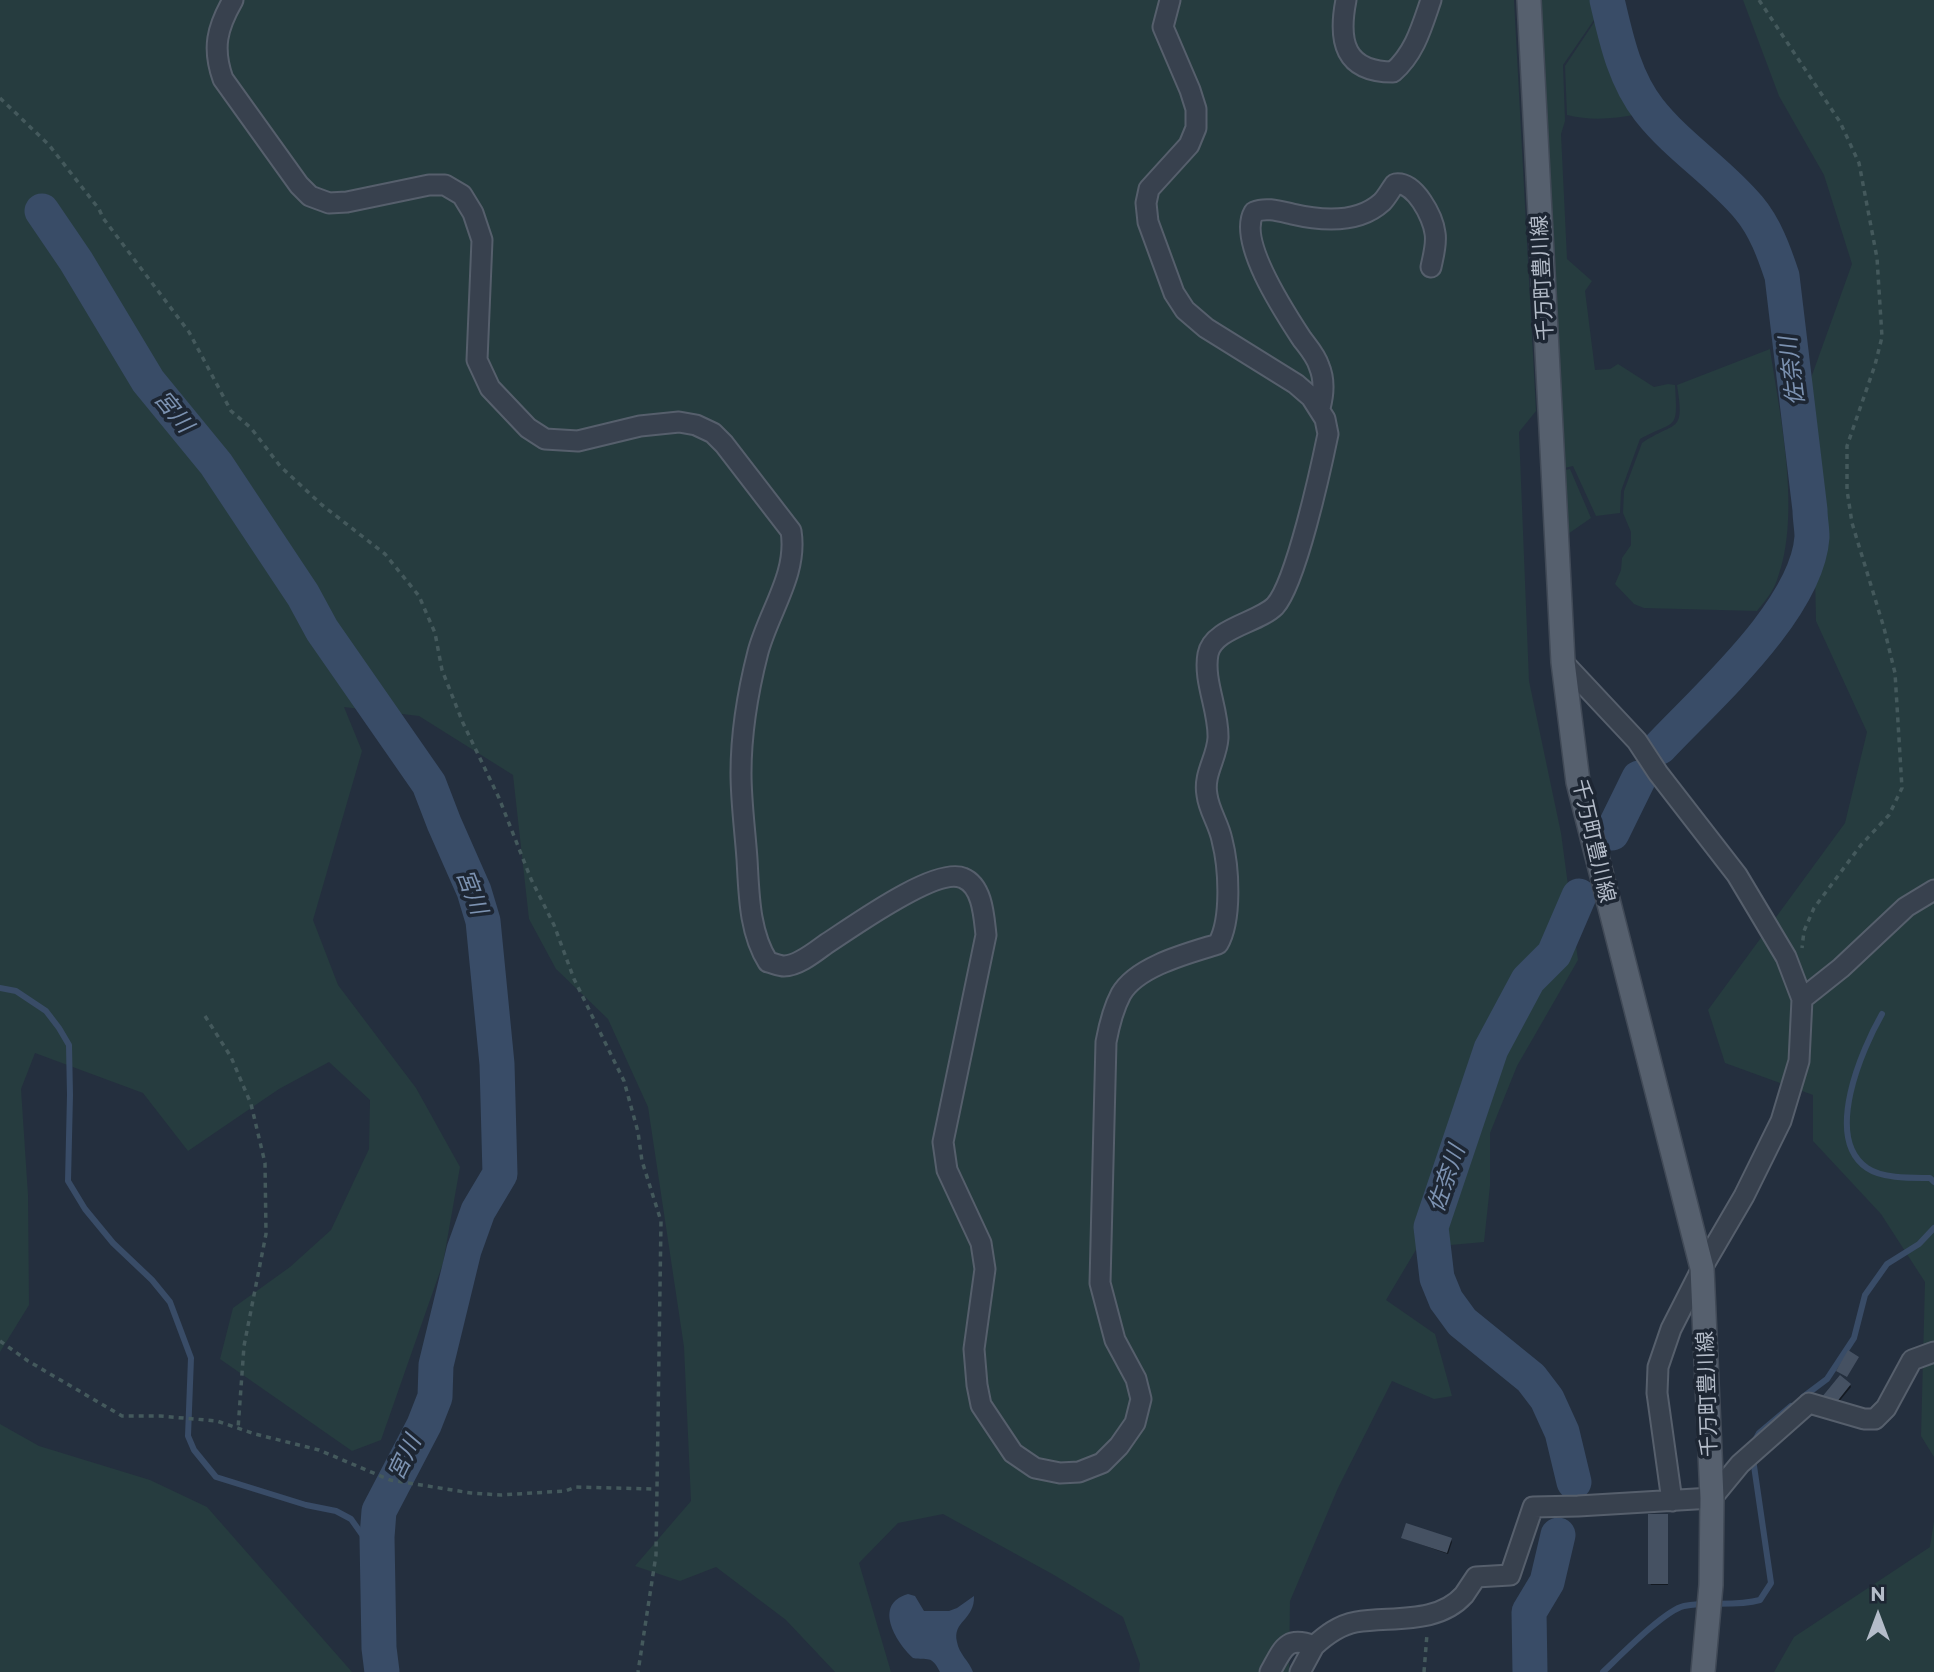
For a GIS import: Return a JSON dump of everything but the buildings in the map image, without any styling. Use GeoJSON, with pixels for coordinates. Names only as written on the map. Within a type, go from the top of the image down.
{"type":"FeatureCollection","features":[{"type":"Feature","properties":{"kind":"main road","name":"千万町豊川線"},"geometry":{"type":"LineString","coordinates":[[1529,0],[1563,662],[1578,782],[1702,1268],[1712,1498],[1711,1585],[1703,1672]]}},
{"type":"Feature","properties":{"kind":"street"},"geometry":{"type":"LineString","coordinates":[[233,0],[223,17],[217,39],[215,58],[223,79],[299,185],[310,196],[329,203],[347,202],[429,185],[445,185],[462,195],[473,212],[482,240],[477,360],[490,388],[528,428],[545,439],[578,441],[657,423],[696,425],[713,433],[724,444],[791,530],[792,564],[760,648],[748,691],[741,772],[749,889],[757,941],[768,962],[785,966],[805,958],[882,908],[933,880],[949,876],[964,878],[975,889],[983,908],[986,935],[943,1142],[947,1170],[981,1243],[985,1269],[974,1349],[976,1385],[981,1405],[1013,1453],[1035,1468],[1060,1473],[1079,1472],[1102,1463],[1119,1446],[1135,1423],[1141,1399],[1136,1379],[1115,1340],[1100,1283],[1106,1042],[1111,1017],[1122,992],[1141,974],[1163,963],[1218,944],[1225,932],[1229,906],[1222,840],[1206,795],[1206,776],[1218,742],[1218,723],[1208,672],[1208,653],[1214,640],[1274,607],[1285,590],[1298,551],[1328,434],[1320,408],[1296,384],[1206,328],[1185,310],[1174,293],[1148,222],[1146,203],[1149,189],[1189,145],[1196,128],[1196,109],[1190,90],[1163,27],[1170,0]]}},
{"type":"Feature","properties":{"kind":"street"},"geometry":{"type":"LineString","coordinates":[[1346,0],[1341,25],[1343,42],[1348,53],[1360,66],[1382,72],[1393,72],[1400,66],[1418,39],[1431,0]]}},
{"type":"Feature","properties":{"kind":"street"},"geometry":{"type":"LineString","coordinates":[[1320,408],[1324,394],[1318,362],[1278,298],[1255,253],[1249,225],[1254,212],[1261,209],[1271,210],[1317,219],[1359,216],[1371,211],[1384,200],[1395,184],[1401,183],[1420,199],[1431,219],[1435,233],[1431,267]]}},
{"type":"Feature","properties":{"kind":"street"},"geometry":{"type":"LineString","coordinates":[[1563,662],[1637,741],[1658,773],[1737,875],[1786,957],[1802,999],[1799,1060],[1781,1121],[1744,1196],[1702,1268],[1671,1329],[1658,1367],[1657,1393],[1672,1501]]}},
{"type":"Feature","properties":{"kind":"street"},"geometry":{"type":"LineString","coordinates":[[1802,999],[1841,968],[1906,907],[1934,890]]}},
{"type":"Feature","properties":{"kind":"street"},"geometry":{"type":"LineString","coordinates":[[1300,1672],[1314,1646],[1325,1635],[1339,1627],[1356,1622],[1429,1615],[1462,1597],[1476,1577],[1510,1575],[1533,1507],[1712,1498],[1740,1464],[1810,1403],[1864,1419],[1875,1419],[1886,1408],[1912,1360],[1934,1352]]}},
{"type":"Feature","properties":{"kind":"street"},"geometry":{"type":"LineString","coordinates":[[1270,1672],[1283,1648],[1292,1642],[1300,1641],[1314,1646]]}},
{"type":"Feature","properties":{"kind":"path"},"geometry":{"type":"LineString","coordinates":[[1759,0],[1840,122],[1859,163],[1877,258],[1882,337],[1847,446],[1847,490],[1852,523],[1895,673],[1902,788],[1889,815],[1861,845],[1814,908],[1804,931],[1802,956]]}},
{"type":"Feature","properties":{"kind":"path"},"geometry":{"type":"LineString","coordinates":[[0,98],[49,145],[99,209],[189,332],[232,411],[251,428],[279,466],[322,505],[385,554],[424,605],[435,633],[442,670],[463,723],[499,798],[531,879],[554,925],[574,979],[624,1081],[638,1132],[642,1161],[662,1221],[656,1555],[638,1672]]}},
{"type":"Feature","properties":{"kind":"path"},"geometry":{"type":"LineString","coordinates":[[205,1016],[231,1057],[251,1104],[265,1163],[266,1234],[244,1346],[239,1429]]}},
{"type":"Feature","properties":{"kind":"path"},"geometry":{"type":"LineString","coordinates":[[0,1341],[28,1361],[122,1416],[217,1421],[319,1450],[390,1480],[501,1495],[565,1491],[576,1487],[656,1489]]}},
{"type":"Feature","properties":{"kind":"path"},"geometry":{"type":"LineString","coordinates":[[1424,1672],[1429,1615]]}},
{"type":"Feature","properties":{"kind":"green space"},"geometry":{"type":"Polygon","coordinates":[[[0,0],[1514,0],[1536,411],[1519,432],[1529,681],[1561,833],[1578,960],[1517,1066],[1490,1133],[1490,1186],[1484,1242],[1417,1248],[1386,1300],[1435,1334],[1452,1396],[1434,1399],[1392,1381],[1338,1488],[1290,1601],[1289,1672],[1139,1672],[1140,1664],[1123,1617],[1054,1575],[943,1514],[898,1523],[859,1563],[891,1672],[835,1672],[786,1620],[716,1567],[680,1581],[635,1566],[691,1501],[684,1347],[648,1107],[608,1019],[556,969],[529,919],[513,775],[419,716],[344,707],[362,751],[313,920],[338,985],[416,1088],[460,1167],[443,1263],[381,1440],[352,1451],[220,1359],[233,1308],[290,1267],[331,1230],[369,1149],[370,1100],[329,1062],[279,1089],[188,1151],[143,1093],[35,1053],[21,1089],[28,1195],[29,1305],[0,1352],[0,0]]]}},
{"type":"Feature","properties":{"kind":"green space"},"geometry":{"type":"Polygon","coordinates":[[[1541,0],[1592,0],[1596,17],[1563,65],[1565,121],[1561,134],[1567,259],[1592,281],[1585,291],[1595,370],[1610,369],[1618,364],[1654,387],[1675,385],[1675,418],[1668,426],[1640,439],[1621,491],[1620,513],[1596,516],[1573,466],[1561,469],[1541,0]]]}},
{"type":"Feature","properties":{"kind":"green space"},"geometry":{"type":"Polygon","coordinates":[[[1743,0],[1934,0],[1934,1457],[1921,1436],[1925,1282],[1881,1214],[1813,1141],[1813,1095],[1725,1063],[1708,1010],[1845,823],[1867,732],[1816,621],[1811,378],[1852,264],[1824,175],[1779,96],[1743,0]]]}},
{"type":"Feature","properties":{"kind":"green space"},"geometry":{"type":"Polygon","coordinates":[[[1597,18],[1613,70],[1638,114],[1602,119],[1567,115],[1565,66],[1597,18]]]}},
{"type":"Feature","properties":{"kind":"green space"},"geometry":{"type":"Polygon","coordinates":[[[1770,349],[1787,466],[1788,496],[1784,554],[1773,589],[1757,611],[1644,608],[1634,604],[1615,584],[1621,570],[1622,558],[1631,545],[1631,532],[1623,513],[1624,491],[1642,443],[1675,424],[1680,412],[1677,385],[1770,349]]]}},
{"type":"Feature","properties":{"kind":"green space"},"geometry":{"type":"Polygon","coordinates":[[[1570,469],[1591,518],[1565,536],[1561,471],[1570,469]]]}},
{"type":"Feature","properties":{"kind":"green space"},"geometry":{"type":"Polygon","coordinates":[[[0,1424],[39,1446],[150,1480],[207,1507],[352,1672],[0,1672],[0,1424]]]}},
{"type":"Feature","properties":{"kind":"green space"},"geometry":{"type":"Polygon","coordinates":[[[1934,1521],[1934,1672],[1774,1672],[1794,1637],[1930,1547],[1934,1521]]]}},
{"type":"Feature","properties":{"kind":"water"},"geometry":{"type":"Polygon","coordinates":[[[908,1594],[915,1596],[924,1611],[949,1611],[974,1596],[971,1610],[956,1635],[960,1650],[973,1672],[940,1672],[931,1660],[913,1658],[906,1651],[894,1633],[889,1614],[897,1599],[908,1594]]]}},
{"type":"Feature","properties":{"kind":"waterway","name":"佐奈川"},"geometry":{"type":"LineString","coordinates":[[1607,0],[1622,57],[1640,98],[1660,123],[1749,208],[1760,223],[1772,249],[1782,276],[1812,530],[1806,565],[1793,593],[1774,622],[1728,677],[1660,747]]}},
{"type":"Feature","properties":{"kind":"waterway","name":"宮川"},"geometry":{"type":"LineString","coordinates":[[42,211],[76,261],[148,381],[216,464],[303,595],[322,630],[429,784],[474,891],[483,921],[497,1064],[500,1174],[478,1211],[464,1250],[436,1365],[435,1397],[424,1425],[379,1511],[379,1648],[382,1672]]}},
{"type":"Feature","properties":{"kind":"waterway","name":"佐奈川"},"geometry":{"type":"LineString","coordinates":[[1612,833],[1639,778]]}},
{"type":"Feature","properties":{"kind":"waterway","name":"佐奈川"},"geometry":{"type":"LineString","coordinates":[[1574,1482],[1562,1432],[1547,1399],[1531,1378],[1462,1322],[1446,1300],[1437,1278],[1431,1227],[1491,1049],[1528,980],[1554,954],[1579,896]]}},
{"type":"Feature","properties":{"kind":"waterway"},"geometry":{"type":"LineString","coordinates":[[0,988],[16,991],[46,1011],[69,1045],[68,1181],[85,1209],[113,1243],[152,1280],[170,1302],[191,1358],[188,1436],[194,1450],[216,1477],[306,1505],[336,1511],[351,1519],[378,1557]]}},
{"type":"Feature","properties":{"kind":"waterway"},"geometry":{"type":"LineString","coordinates":[[1882,1014],[1857,1070],[1847,1115],[1848,1136],[1854,1154],[1874,1172],[1898,1177],[1930,1178],[1934,1182]]}},
{"type":"Feature","properties":{"kind":"waterway"},"geometry":{"type":"LineString","coordinates":[[1803,1397],[1827,1379],[1854,1338],[1865,1295],[1887,1264],[1919,1244],[1934,1228]]}},
{"type":"Feature","properties":{"kind":"waterway"},"geometry":{"type":"LineString","coordinates":[[1754,1442],[1759,1433],[1791,1406]]}},
{"type":"Feature","properties":{"kind":"waterway"},"geometry":{"type":"LineString","coordinates":[[1603,1672],[1642,1635],[1676,1609],[1693,1605],[1760,1600],[1771,1583],[1753,1459]]}},
{"type":"Feature","properties":{"kind":"waterway","name":"佐奈川"},"geometry":{"type":"LineString","coordinates":[[1530,1672],[1529,1612],[1547,1582],[1558,1535]]}}]}
